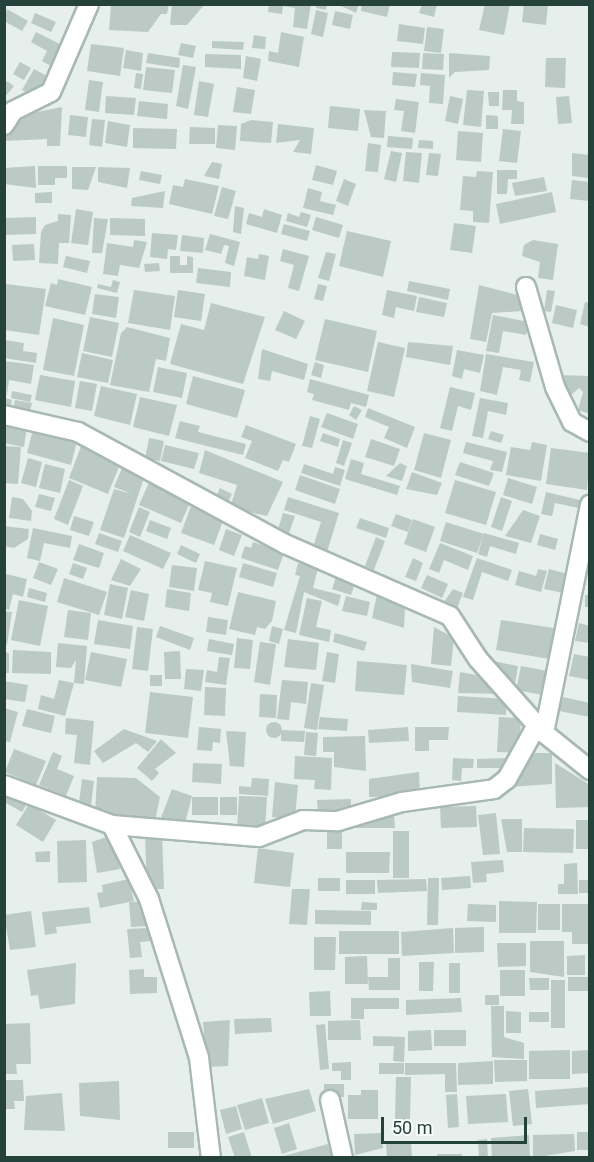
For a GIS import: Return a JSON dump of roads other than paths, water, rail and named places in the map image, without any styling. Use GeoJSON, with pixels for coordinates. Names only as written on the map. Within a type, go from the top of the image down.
{"type":"FeatureCollection","features":[{"type":"Feature","properties":{"kind":"street"},"geometry":{"type":"LineString","coordinates":[[7,114],[51,92],[89,4]]}},
{"type":"Feature","properties":{"kind":"street"},"geometry":{"type":"LineString","coordinates":[[526,287],[555,387],[572,422],[590,432]]}},
{"type":"Feature","properties":{"kind":"street"},"geometry":{"type":"LineString","coordinates":[[4,415],[78,432],[285,544],[450,616],[478,659],[541,728],[590,770]]}},
{"type":"Feature","properties":{"kind":"street"},"geometry":{"type":"LineString","coordinates":[[4,785],[112,825],[259,837],[303,820],[338,821],[392,804],[494,789],[507,779],[541,728],[590,505]]}},
{"type":"Feature","properties":{"kind":"street"},"geometry":{"type":"LineString","coordinates":[[112,825],[149,898],[198,1058],[211,1158]]}},
{"type":"Feature","properties":{"kind":"street"},"geometry":{"type":"LineString","coordinates":[[330,1100],[343,1158]]}}]}
